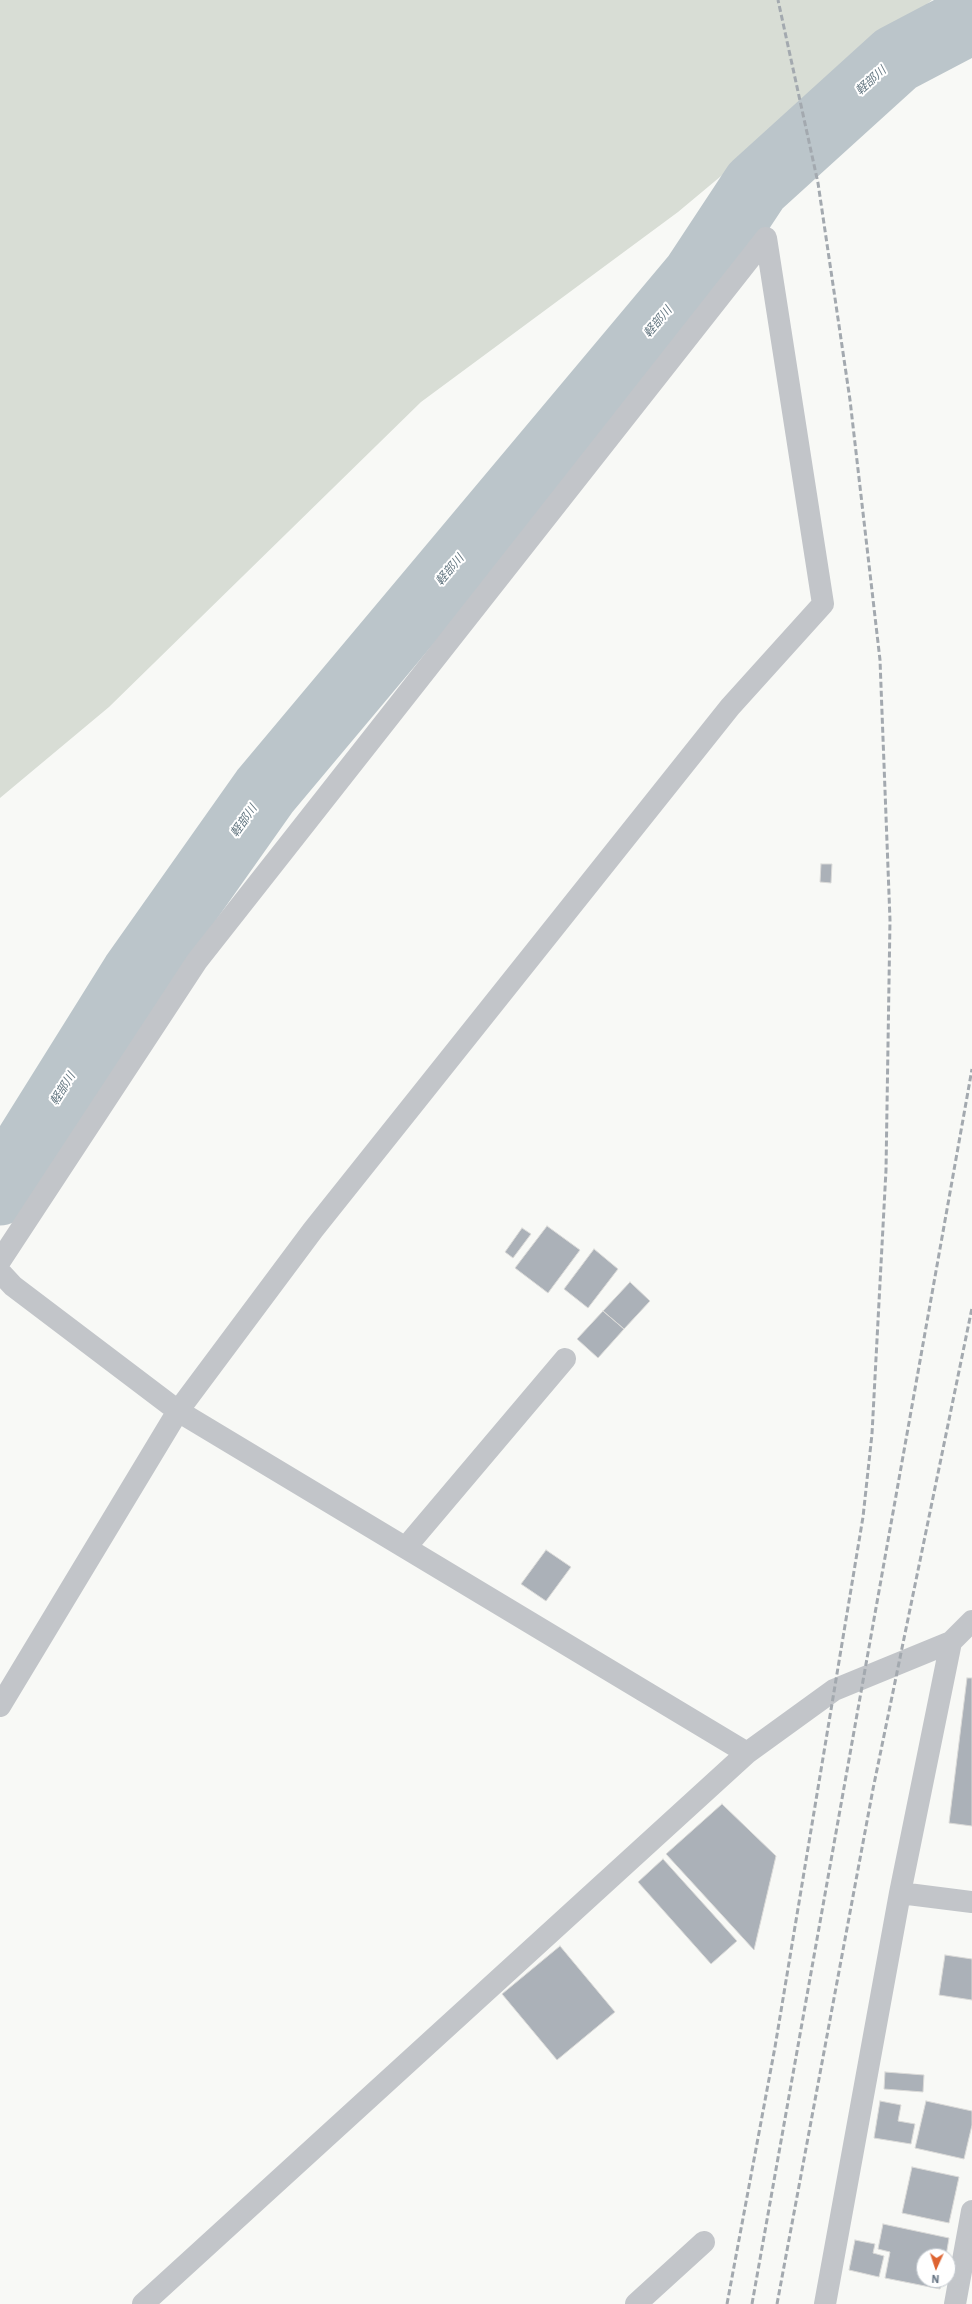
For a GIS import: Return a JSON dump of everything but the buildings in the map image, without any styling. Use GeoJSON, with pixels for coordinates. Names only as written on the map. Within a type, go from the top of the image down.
{"type":"FeatureCollection","features":[{"type":"Feature","properties":{"kind":"street"},"geometry":{"type":"LineString","coordinates":[[0,1261],[197,961],[766,238],[823,604],[730,707],[313,1230],[178,1411],[0,1706]]}},
{"type":"Feature","properties":{"kind":"street"},"geometry":{"type":"LineString","coordinates":[[0,1272],[13,1286],[178,1411],[747,1753]]}},
{"type":"Feature","properties":{"kind":"street"},"geometry":{"type":"LineString","coordinates":[[406,1547],[565,1359]]}},
{"type":"Feature","properties":{"kind":"street"},"geometry":{"type":"LineString","coordinates":[[143,2304],[747,1753],[834,1690],[951,1642],[972,1621]]}},
{"type":"Feature","properties":{"kind":"street"},"geometry":{"type":"LineString","coordinates":[[825,2304],[900,1893],[951,1642]]}},
{"type":"Feature","properties":{"kind":"street"},"geometry":{"type":"LineString","coordinates":[[900,1893],[972,1902]]}},
{"type":"Feature","properties":{"kind":"street"},"geometry":{"type":"LineString","coordinates":[[955,2304],[972,2211]]}},
{"type":"Feature","properties":{"kind":"street"},"geometry":{"type":"LineString","coordinates":[[636,2304],[704,2242]]}},
{"type":"Feature","properties":{"kind":"shaded area"},"geometry":{"type":"Polygon","coordinates":[[[0,0],[932,0],[678,212],[421,402],[109,707],[0,798],[0,0]]]}},
{"type":"Feature","properties":{"kind":"waterway","name":"軽部川"},"geometry":{"type":"LineString","coordinates":[[0,1191],[135,975],[265,791],[696,277],[756,186],[896,59],[972,19]]}},
{"type":"Feature","properties":{"kind":"railway"},"geometry":{"type":"LineString","coordinates":[[727,2304],[775,2047],[863,1517],[872,1434],[886,1170],[890,920],[880,660],[850,400],[818,183],[778,0]]}},
{"type":"Feature","properties":{"kind":"railway"},"geometry":{"type":"LineString","coordinates":[[752,2304],[972,1069]]}},
{"type":"Feature","properties":{"kind":"railway"},"geometry":{"type":"LineString","coordinates":[[777,2304],[873,1789],[972,1308]]}}]}
